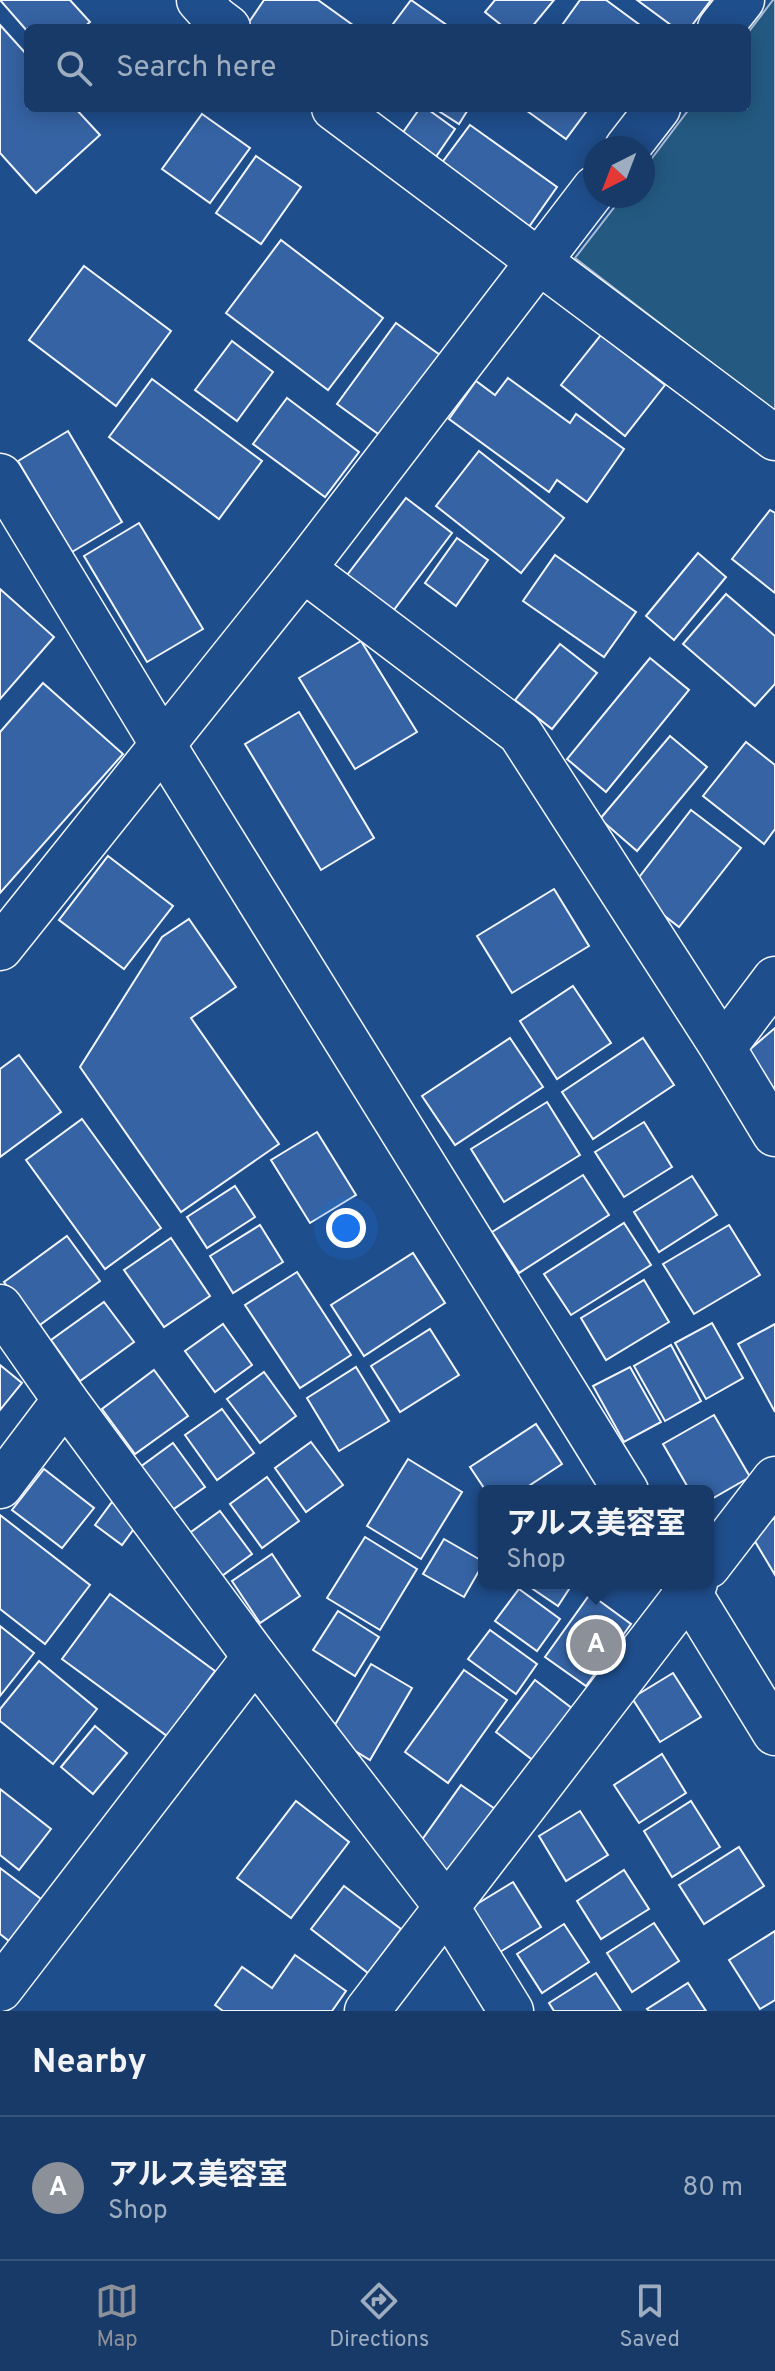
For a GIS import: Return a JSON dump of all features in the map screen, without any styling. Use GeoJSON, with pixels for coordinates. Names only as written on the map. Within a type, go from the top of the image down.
{"type":"FeatureCollection","features":[{"type":"Feature","properties":{"kind":"street"},"geometry":{"type":"LineString","coordinates":[[723,24],[742,0]]}},
{"type":"Feature","properties":{"kind":"street"},"geometry":{"type":"LineString","coordinates":[[339,112],[775,438]]}},
{"type":"Feature","properties":{"kind":"street"},"geometry":{"type":"LineString","coordinates":[[636,136],[655,112]]}},
{"type":"Feature","properties":{"kind":"street"},"geometry":{"type":"LineString","coordinates":[[0,948],[303,569],[583,203]]}},
{"type":"Feature","properties":{"kind":"street"},"geometry":{"type":"LineString","coordinates":[[0,476],[163,745],[622,1485]]}},
{"type":"Feature","properties":{"kind":"street"},"geometry":{"type":"LineString","coordinates":[[303,569],[520,733],[775,1134]]}},
{"type":"Feature","properties":{"kind":"street"},"geometry":{"type":"LineString","coordinates":[[723,1048],[775,979]]}},
{"type":"Feature","properties":{"kind":"street"},"geometry":{"type":"LineString","coordinates":[[0,1307],[255,1657],[446,1906],[511,2011]]}},
{"type":"Feature","properties":{"kind":"street"},"geometry":{"type":"LineString","coordinates":[[0,1486],[65,1400]]}},
{"type":"Feature","properties":{"kind":"street"},"geometry":{"type":"LineString","coordinates":[[714,1556],[775,1479]]}},
{"type":"Feature","properties":{"kind":"street"},"geometry":{"type":"LineString","coordinates":[[367,2011],[688,1589]]}},
{"type":"Feature","properties":{"kind":"street"},"geometry":{"type":"LineString","coordinates":[[698,1589],[775,1733]]}},
{"type":"Feature","properties":{"kind":"street"},"geometry":{"type":"LineString","coordinates":[[0,1989],[255,1657]]}},
{"type":"Feature","properties":{"kind":"shaded area"},"geometry":{"type":"Polygon","coordinates":[[[775,0],[775,412],[575,258],[614,208],[655,208],[655,154],[687,112],[751,112],[751,29],[775,0]]]}},
{"type":"Feature","properties":{"kind":"building"},"geometry":{"type":"Polygon","coordinates":[[[0,0],[70,0],[90,22],[24,24],[24,27],[0,0]]]}},
{"type":"Feature","properties":{"kind":"building"},"geometry":{"type":"Polygon","coordinates":[[[264,0],[318,0],[351,24],[248,24],[264,0]]]}},
{"type":"Feature","properties":{"kind":"building"},"geometry":{"type":"Polygon","coordinates":[[[411,0],[445,24],[393,24],[411,0]]]}},
{"type":"Feature","properties":{"kind":"building"},"geometry":{"type":"Polygon","coordinates":[[[495,0],[554,0],[534,24],[500,24],[485,12],[495,0]]]}},
{"type":"Feature","properties":{"kind":"building"},"geometry":{"type":"Polygon","coordinates":[[[580,0],[606,0],[639,24],[563,24],[580,0]]]}},
{"type":"Feature","properties":{"kind":"building"},"geometry":{"type":"Polygon","coordinates":[[[637,0],[711,0],[693,24],[670,24],[637,0]]]}},
{"type":"Feature","properties":{"kind":"building"},"geometry":{"type":"Polygon","coordinates":[[[0,25],[24,52],[24,112],[79,112],[100,135],[36,193],[0,153],[0,25]]]}},
{"type":"Feature","properties":{"kind":"building"},"geometry":{"type":"Polygon","coordinates":[[[417,112],[432,112],[455,129],[431,164],[397,141],[417,112]]]}},
{"type":"Feature","properties":{"kind":"building"},"geometry":{"type":"Polygon","coordinates":[[[440,112],[466,112],[459,124],[440,112]]]}},
{"type":"Feature","properties":{"kind":"building"},"geometry":{"type":"Polygon","coordinates":[[[529,112],[586,112],[566,139],[529,112]]]}},
{"type":"Feature","properties":{"kind":"building"},"geometry":{"type":"Polygon","coordinates":[[[202,114],[250,148],[210,203],[162,169],[202,114]]]}},
{"type":"Feature","properties":{"kind":"building"},"geometry":{"type":"Polygon","coordinates":[[[470,125],[557,187],[526,231],[438,168],[470,125]]]}},
{"type":"Feature","properties":{"kind":"building"},"geometry":{"type":"Polygon","coordinates":[[[256,156],[301,187],[261,244],[216,213],[256,156]]]}},
{"type":"Feature","properties":{"kind":"building"},"geometry":{"type":"Polygon","coordinates":[[[281,240],[383,318],[328,390],[226,313],[281,240]]]}},
{"type":"Feature","properties":{"kind":"building"},"geometry":{"type":"Polygon","coordinates":[[[84,266],[171,331],[116,406],[29,340],[84,266]]]}},
{"type":"Feature","properties":{"kind":"building"},"geometry":{"type":"Polygon","coordinates":[[[396,323],[440,355],[381,436],[337,404],[396,323]]]}},
{"type":"Feature","properties":{"kind":"building"},"geometry":{"type":"Polygon","coordinates":[[[601,335],[665,385],[625,436],[561,385],[601,335]]]}},
{"type":"Feature","properties":{"kind":"building"},"geometry":{"type":"Polygon","coordinates":[[[232,341],[273,372],[237,421],[195,390],[232,341]]]}},
{"type":"Feature","properties":{"kind":"building"},"geometry":{"type":"Polygon","coordinates":[[[508,378],[570,423],[576,414],[624,449],[587,502],[557,480],[549,492],[449,419],[476,381],[495,395],[508,378]]]}},
{"type":"Feature","properties":{"kind":"building"},"geometry":{"type":"Polygon","coordinates":[[[152,379],[262,461],[219,519],[109,437],[152,379]]]}},
{"type":"Feature","properties":{"kind":"building"},"geometry":{"type":"Polygon","coordinates":[[[287,398],[359,452],[325,497],[253,444],[287,398]]]}},
{"type":"Feature","properties":{"kind":"building"},"geometry":{"type":"Polygon","coordinates":[[[68,431],[122,522],[72,552],[18,461],[68,431]]]}},
{"type":"Feature","properties":{"kind":"building"},"geometry":{"type":"Polygon","coordinates":[[[479,451],[564,518],[521,573],[436,506],[479,451]]]}},
{"type":"Feature","properties":{"kind":"building"},"geometry":{"type":"Polygon","coordinates":[[[406,498],[452,533],[390,615],[344,579],[406,498]]]}},
{"type":"Feature","properties":{"kind":"building"},"geometry":{"type":"Polygon","coordinates":[[[770,510],[775,513],[775,593],[732,559],[770,510]]]}},
{"type":"Feature","properties":{"kind":"building"},"geometry":{"type":"Polygon","coordinates":[[[139,523],[203,629],[147,662],[84,556],[139,523]]]}},
{"type":"Feature","properties":{"kind":"building"},"geometry":{"type":"Polygon","coordinates":[[[457,538],[488,560],[456,606],[425,583],[457,538]]]}},
{"type":"Feature","properties":{"kind":"building"},"geometry":{"type":"Polygon","coordinates":[[[698,553],[726,577],[674,640],[646,616],[698,553]]]}},
{"type":"Feature","properties":{"kind":"building"},"geometry":{"type":"Polygon","coordinates":[[[555,555],[636,612],[604,657],[523,601],[555,555]]]}},
{"type":"Feature","properties":{"kind":"building"},"geometry":{"type":"Polygon","coordinates":[[[0,589],[54,637],[0,699],[0,589]]]}},
{"type":"Feature","properties":{"kind":"building"},"geometry":{"type":"Polygon","coordinates":[[[726,594],[775,636],[775,684],[755,706],[683,644],[726,594]]]}},
{"type":"Feature","properties":{"kind":"building"},"geometry":{"type":"Polygon","coordinates":[[[361,641],[417,732],[355,769],[299,678],[361,641]]]}},
{"type":"Feature","properties":{"kind":"building"},"geometry":{"type":"Polygon","coordinates":[[[560,644],[597,673],[552,729],[515,700],[560,644]]]}},
{"type":"Feature","properties":{"kind":"building"},"geometry":{"type":"Polygon","coordinates":[[[650,658],[689,690],[606,792],[567,759],[650,658]]]}},
{"type":"Feature","properties":{"kind":"building"},"geometry":{"type":"Polygon","coordinates":[[[43,683],[123,754],[0,893],[0,732],[43,683]]]}},
{"type":"Feature","properties":{"kind":"building"},"geometry":{"type":"Polygon","coordinates":[[[299,712],[374,838],[321,870],[245,744],[299,712]]]}},
{"type":"Feature","properties":{"kind":"building"},"geometry":{"type":"Polygon","coordinates":[[[670,736],[707,767],[637,851],[600,819],[670,736]]]}},
{"type":"Feature","properties":{"kind":"building"},"geometry":{"type":"Polygon","coordinates":[[[746,742],[775,765],[775,829],[764,844],[703,796],[746,742]]]}},
{"type":"Feature","properties":{"kind":"building"},"geometry":{"type":"Polygon","coordinates":[[[691,810],[741,848],[679,927],[630,889],[691,810]]]}},
{"type":"Feature","properties":{"kind":"building"},"geometry":{"type":"Polygon","coordinates":[[[108,856],[173,906],[124,969],[59,920],[108,856]]]}},
{"type":"Feature","properties":{"kind":"building"},"geometry":{"type":"Polygon","coordinates":[[[554,889],[589,946],[512,993],[477,936],[554,889]]]}},
{"type":"Feature","properties":{"kind":"building"},"geometry":{"type":"Polygon","coordinates":[[[189,919],[236,987],[191,1018],[279,1144],[181,1212],[80,1067],[162,937],[189,919]]]}},
{"type":"Feature","properties":{"kind":"building"},"geometry":{"type":"Polygon","coordinates":[[[573,986],[611,1043],[557,1079],[520,1021],[573,986]]]}},
{"type":"Feature","properties":{"kind":"building"},"geometry":{"type":"Polygon","coordinates":[[[775,1028],[775,1093],[742,1056],[775,1028]]]}},
{"type":"Feature","properties":{"kind":"building"},"geometry":{"type":"Polygon","coordinates":[[[510,1038],[543,1087],[455,1145],[422,1096],[510,1038]]]}},
{"type":"Feature","properties":{"kind":"building"},"geometry":{"type":"Polygon","coordinates":[[[643,1038],[674,1085],[593,1139],[562,1092],[643,1038]]]}},
{"type":"Feature","properties":{"kind":"building"},"geometry":{"type":"Polygon","coordinates":[[[19,1055],[61,1112],[0,1157],[0,1069],[19,1055]]]}},
{"type":"Feature","properties":{"kind":"building"},"geometry":{"type":"Polygon","coordinates":[[[547,1102],[580,1155],[504,1202],[471,1149],[547,1102]]]}},
{"type":"Feature","properties":{"kind":"building"},"geometry":{"type":"Polygon","coordinates":[[[82,1119],[161,1228],[105,1269],[26,1160],[82,1119]]]}},
{"type":"Feature","properties":{"kind":"building"},"geometry":{"type":"Polygon","coordinates":[[[644,1122],[672,1167],[624,1197],[595,1152],[644,1122]]]}},
{"type":"Feature","properties":{"kind":"building"},"geometry":{"type":"Polygon","coordinates":[[[317,1132],[356,1195],[310,1223],[271,1160],[317,1132]]]}},
{"type":"Feature","properties":{"kind":"building"},"geometry":{"type":"Polygon","coordinates":[[[583,1175],[609,1215],[519,1273],[492,1232],[583,1175]]]}},
{"type":"Feature","properties":{"kind":"building"},"geometry":{"type":"Polygon","coordinates":[[[692,1176],[717,1215],[659,1252],[634,1212],[692,1176]]]}},
{"type":"Feature","properties":{"kind":"building"},"geometry":{"type":"Polygon","coordinates":[[[235,1186],[255,1217],[207,1248],[187,1217],[235,1186]]]}},
{"type":"Feature","properties":{"kind":"building"},"geometry":{"type":"Polygon","coordinates":[[[624,1223],[651,1265],[571,1315],[544,1274],[624,1223]]]}},
{"type":"Feature","properties":{"kind":"building"},"geometry":{"type":"Polygon","coordinates":[[[260,1225],[283,1262],[233,1293],[210,1256],[260,1225]]]}},
{"type":"Feature","properties":{"kind":"building"},"geometry":{"type":"Polygon","coordinates":[[[729,1225],[760,1275],[694,1314],[663,1264],[729,1225]]]}},
{"type":"Feature","properties":{"kind":"building"},"geometry":{"type":"Polygon","coordinates":[[[67,1236],[100,1281],[37,1327],[4,1282],[67,1236]]]}},
{"type":"Feature","properties":{"kind":"building"},"geometry":{"type":"Polygon","coordinates":[[[171,1238],[210,1296],[164,1327],[124,1270],[171,1238]]]}},
{"type":"Feature","properties":{"kind":"building"},"geometry":{"type":"Polygon","coordinates":[[[413,1253],[445,1303],[364,1356],[331,1305],[413,1253]]]}},
{"type":"Feature","properties":{"kind":"building"},"geometry":{"type":"Polygon","coordinates":[[[297,1272],[351,1355],[300,1388],[245,1305],[297,1272]]]}},
{"type":"Feature","properties":{"kind":"building"},"geometry":{"type":"Polygon","coordinates":[[[644,1280],[669,1322],[606,1360],[581,1318],[644,1280]]]}},
{"type":"Feature","properties":{"kind":"building"},"geometry":{"type":"Polygon","coordinates":[[[104,1302],[134,1342],[80,1381],[51,1340],[104,1302]]]}},
{"type":"Feature","properties":{"kind":"building"},"geometry":{"type":"Polygon","coordinates":[[[712,1323],[743,1378],[706,1399],[675,1343],[712,1323]]]}},
{"type":"Feature","properties":{"kind":"building"},"geometry":{"type":"Polygon","coordinates":[[[223,1324],[252,1365],[215,1392],[185,1351],[223,1324]]]}},
{"type":"Feature","properties":{"kind":"building"},"geometry":{"type":"Polygon","coordinates":[[[775,1324],[775,1412],[738,1344],[775,1324]]]}},
{"type":"Feature","properties":{"kind":"building"},"geometry":{"type":"Polygon","coordinates":[[[430,1329],[459,1375],[400,1412],[371,1366],[430,1329]]]}},
{"type":"Feature","properties":{"kind":"building"},"geometry":{"type":"Polygon","coordinates":[[[671,1345],[701,1401],[665,1421],[634,1366],[671,1345]]]}},
{"type":"Feature","properties":{"kind":"building"},"geometry":{"type":"Polygon","coordinates":[[[0,1365],[22,1383],[0,1410],[0,1365]]]}},
{"type":"Feature","properties":{"kind":"building"},"geometry":{"type":"Polygon","coordinates":[[[356,1367],[389,1421],[339,1451],[307,1398],[356,1367]]]}},
{"type":"Feature","properties":{"kind":"building"},"geometry":{"type":"Polygon","coordinates":[[[630,1367],[661,1422],[624,1442],[593,1386],[630,1367]]]}},
{"type":"Feature","properties":{"kind":"building"},"geometry":{"type":"Polygon","coordinates":[[[154,1370],[188,1416],[135,1454],[102,1409],[154,1370]]]}},
{"type":"Feature","properties":{"kind":"building"},"geometry":{"type":"Polygon","coordinates":[[[264,1372],[296,1416],[260,1443],[227,1399],[264,1372]]]}},
{"type":"Feature","properties":{"kind":"building"},"geometry":{"type":"Polygon","coordinates":[[[222,1409],[254,1453],[217,1480],[185,1435],[222,1409]]]}},
{"type":"Feature","properties":{"kind":"building"},"geometry":{"type":"Polygon","coordinates":[[[714,1415],[750,1477],[714,1498],[714,1485],[687,1485],[663,1444],[714,1415]]]}},
{"type":"Feature","properties":{"kind":"building"},"geometry":{"type":"Polygon","coordinates":[[[536,1424],[562,1464],[530,1485],[482,1485],[470,1467],[536,1424]]]}},
{"type":"Feature","properties":{"kind":"building"},"geometry":{"type":"Polygon","coordinates":[[[311,1442],[343,1485],[306,1512],[275,1468],[311,1442]]]}},
{"type":"Feature","properties":{"kind":"building"},"geometry":{"type":"Polygon","coordinates":[[[173,1443],[205,1487],[168,1513],[136,1470],[173,1443]]]}},
{"type":"Feature","properties":{"kind":"building"},"geometry":{"type":"Polygon","coordinates":[[[408,1459],[462,1492],[421,1559],[367,1526],[408,1459]]]}},
{"type":"Feature","properties":{"kind":"building"},"geometry":{"type":"Polygon","coordinates":[[[44,1469],[94,1508],[62,1548],[12,1510],[44,1469]]]}},
{"type":"Feature","properties":{"kind":"building"},"geometry":{"type":"Polygon","coordinates":[[[267,1477],[299,1521],[262,1548],[230,1504],[267,1477]]]}},
{"type":"Feature","properties":{"kind":"building"},"geometry":{"type":"Polygon","coordinates":[[[112,1502],[139,1522],[122,1545],[95,1525],[112,1502]]]}},
{"type":"Feature","properties":{"kind":"building"},"geometry":{"type":"Polygon","coordinates":[[[220,1511],[252,1554],[215,1581],[184,1537],[220,1511]]]}},
{"type":"Feature","properties":{"kind":"building"},"geometry":{"type":"Polygon","coordinates":[[[0,1515],[90,1585],[45,1644],[0,1609],[0,1515]]]}},
{"type":"Feature","properties":{"kind":"building"},"geometry":{"type":"Polygon","coordinates":[[[775,1518],[775,1575],[750,1533],[775,1518]]]}},
{"type":"Feature","properties":{"kind":"building"},"geometry":{"type":"Polygon","coordinates":[[[365,1537],[417,1569],[380,1630],[327,1598],[365,1537]]]}},
{"type":"Feature","properties":{"kind":"building"},"geometry":{"type":"Polygon","coordinates":[[[444,1539],[478,1559],[478,1572],[464,1597],[423,1574],[444,1539]]]}},
{"type":"Feature","properties":{"kind":"building"},"geometry":{"type":"Polygon","coordinates":[[[272,1554],[300,1596],[260,1623],[232,1581],[272,1554]]]}},
{"type":"Feature","properties":{"kind":"building"},"geometry":{"type":"Polygon","coordinates":[[[519,1589],[560,1619],[537,1651],[495,1621],[519,1589]]]}},
{"type":"Feature","properties":{"kind":"building"},"geometry":{"type":"Polygon","coordinates":[[[533,1589],[569,1589],[558,1606],[533,1589]]]}},
{"type":"Feature","properties":{"kind":"building"},"geometry":{"type":"Polygon","coordinates":[[[110,1594],[215,1671],[167,1736],[62,1659],[110,1594]]]}},
{"type":"Feature","properties":{"kind":"building"},"geometry":{"type":"Polygon","coordinates":[[[590,1594],[631,1624],[586,1686],[545,1657],[590,1594]]]}},
{"type":"Feature","properties":{"kind":"building"},"geometry":{"type":"Polygon","coordinates":[[[338,1611],[379,1637],[355,1676],[313,1650],[338,1611]]]}},
{"type":"Feature","properties":{"kind":"building"},"geometry":{"type":"Polygon","coordinates":[[[0,1626],[34,1653],[0,1696],[0,1626]]]}},
{"type":"Feature","properties":{"kind":"building"},"geometry":{"type":"Polygon","coordinates":[[[490,1630],[537,1664],[516,1694],[468,1659],[490,1630]]]}},
{"type":"Feature","properties":{"kind":"building"},"geometry":{"type":"Polygon","coordinates":[[[39,1661],[97,1709],[53,1764],[0,1721],[0,1709],[39,1661]]]}},
{"type":"Feature","properties":{"kind":"building"},"geometry":{"type":"Polygon","coordinates":[[[371,1664],[412,1688],[370,1760],[329,1735],[371,1664]]]}},
{"type":"Feature","properties":{"kind":"building"},"geometry":{"type":"Polygon","coordinates":[[[464,1670],[507,1700],[448,1783],[405,1752],[464,1670]]]}},
{"type":"Feature","properties":{"kind":"building"},"geometry":{"type":"Polygon","coordinates":[[[673,1673],[701,1717],[660,1742],[632,1698],[673,1673]]]}},
{"type":"Feature","properties":{"kind":"building"},"geometry":{"type":"Polygon","coordinates":[[[535,1680],[573,1709],[534,1761],[496,1732],[535,1680]]]}},
{"type":"Feature","properties":{"kind":"building"},"geometry":{"type":"Polygon","coordinates":[[[95,1726],[127,1753],[93,1794],[61,1767],[95,1726]]]}},
{"type":"Feature","properties":{"kind":"building"},"geometry":{"type":"Polygon","coordinates":[[[662,1754],[686,1793],[639,1823],[614,1785],[662,1754]]]}},
{"type":"Feature","properties":{"kind":"building"},"geometry":{"type":"Polygon","coordinates":[[[461,1785],[498,1811],[451,1877],[414,1851],[461,1785]]]}},
{"type":"Feature","properties":{"kind":"building"},"geometry":{"type":"Polygon","coordinates":[[[0,1789],[51,1829],[19,1870],[0,1855],[0,1789]]]}},
{"type":"Feature","properties":{"kind":"building"},"geometry":{"type":"Polygon","coordinates":[[[296,1801],[349,1842],[291,1918],[237,1878],[296,1801]]]}},
{"type":"Feature","properties":{"kind":"building"},"geometry":{"type":"Polygon","coordinates":[[[691,1801],[720,1847],[672,1877],[644,1831],[691,1801]]]}},
{"type":"Feature","properties":{"kind":"building"},"geometry":{"type":"Polygon","coordinates":[[[580,1811],[608,1855],[566,1881],[539,1836],[580,1811]]]}},
{"type":"Feature","properties":{"kind":"building"},"geometry":{"type":"Polygon","coordinates":[[[739,1847],[764,1886],[704,1924],[679,1885],[739,1847]]]}},
{"type":"Feature","properties":{"kind":"building"},"geometry":{"type":"Polygon","coordinates":[[[0,1868],[41,1899],[9,1941],[0,1934],[0,1868]]]}},
{"type":"Feature","properties":{"kind":"building"},"geometry":{"type":"Polygon","coordinates":[[[624,1870],[649,1909],[601,1939],[577,1901],[624,1870]]]}},
{"type":"Feature","properties":{"kind":"building"},"geometry":{"type":"Polygon","coordinates":[[[513,1882],[541,1927],[500,1952],[472,1907],[513,1882]]]}},
{"type":"Feature","properties":{"kind":"building"},"geometry":{"type":"Polygon","coordinates":[[[344,1886],[401,1929],[368,1973],[311,1929],[344,1886]]]}},
{"type":"Feature","properties":{"kind":"building"},"geometry":{"type":"Polygon","coordinates":[[[654,1923],[679,1961],[632,1992],[607,1953],[654,1923]]]}},
{"type":"Feature","properties":{"kind":"building"},"geometry":{"type":"Polygon","coordinates":[[[564,1924],[589,1962],[542,1993],[517,1954],[564,1924]]]}},
{"type":"Feature","properties":{"kind":"building"},"geometry":{"type":"Polygon","coordinates":[[[775,1931],[775,2000],[760,2009],[729,1960],[775,1931]]]}},
{"type":"Feature","properties":{"kind":"building"},"geometry":{"type":"Polygon","coordinates":[[[295,1955],[346,1991],[332,2011],[223,2011],[215,2005],[242,1967],[272,1988],[295,1955]]]}},
{"type":"Feature","properties":{"kind":"building"},"geometry":{"type":"Polygon","coordinates":[[[596,1973],[621,2011],[554,2011],[549,2003],[596,1973]]]}},
{"type":"Feature","properties":{"kind":"building"},"geometry":{"type":"Polygon","coordinates":[[[688,1983],[706,2011],[647,2009],[688,1983]]]}},
{"type":"Feature","properties":{"kind":"place","name":"アルス美容室"},"geometry":{"type":"Point","coordinates":[596,1645]}}]}
